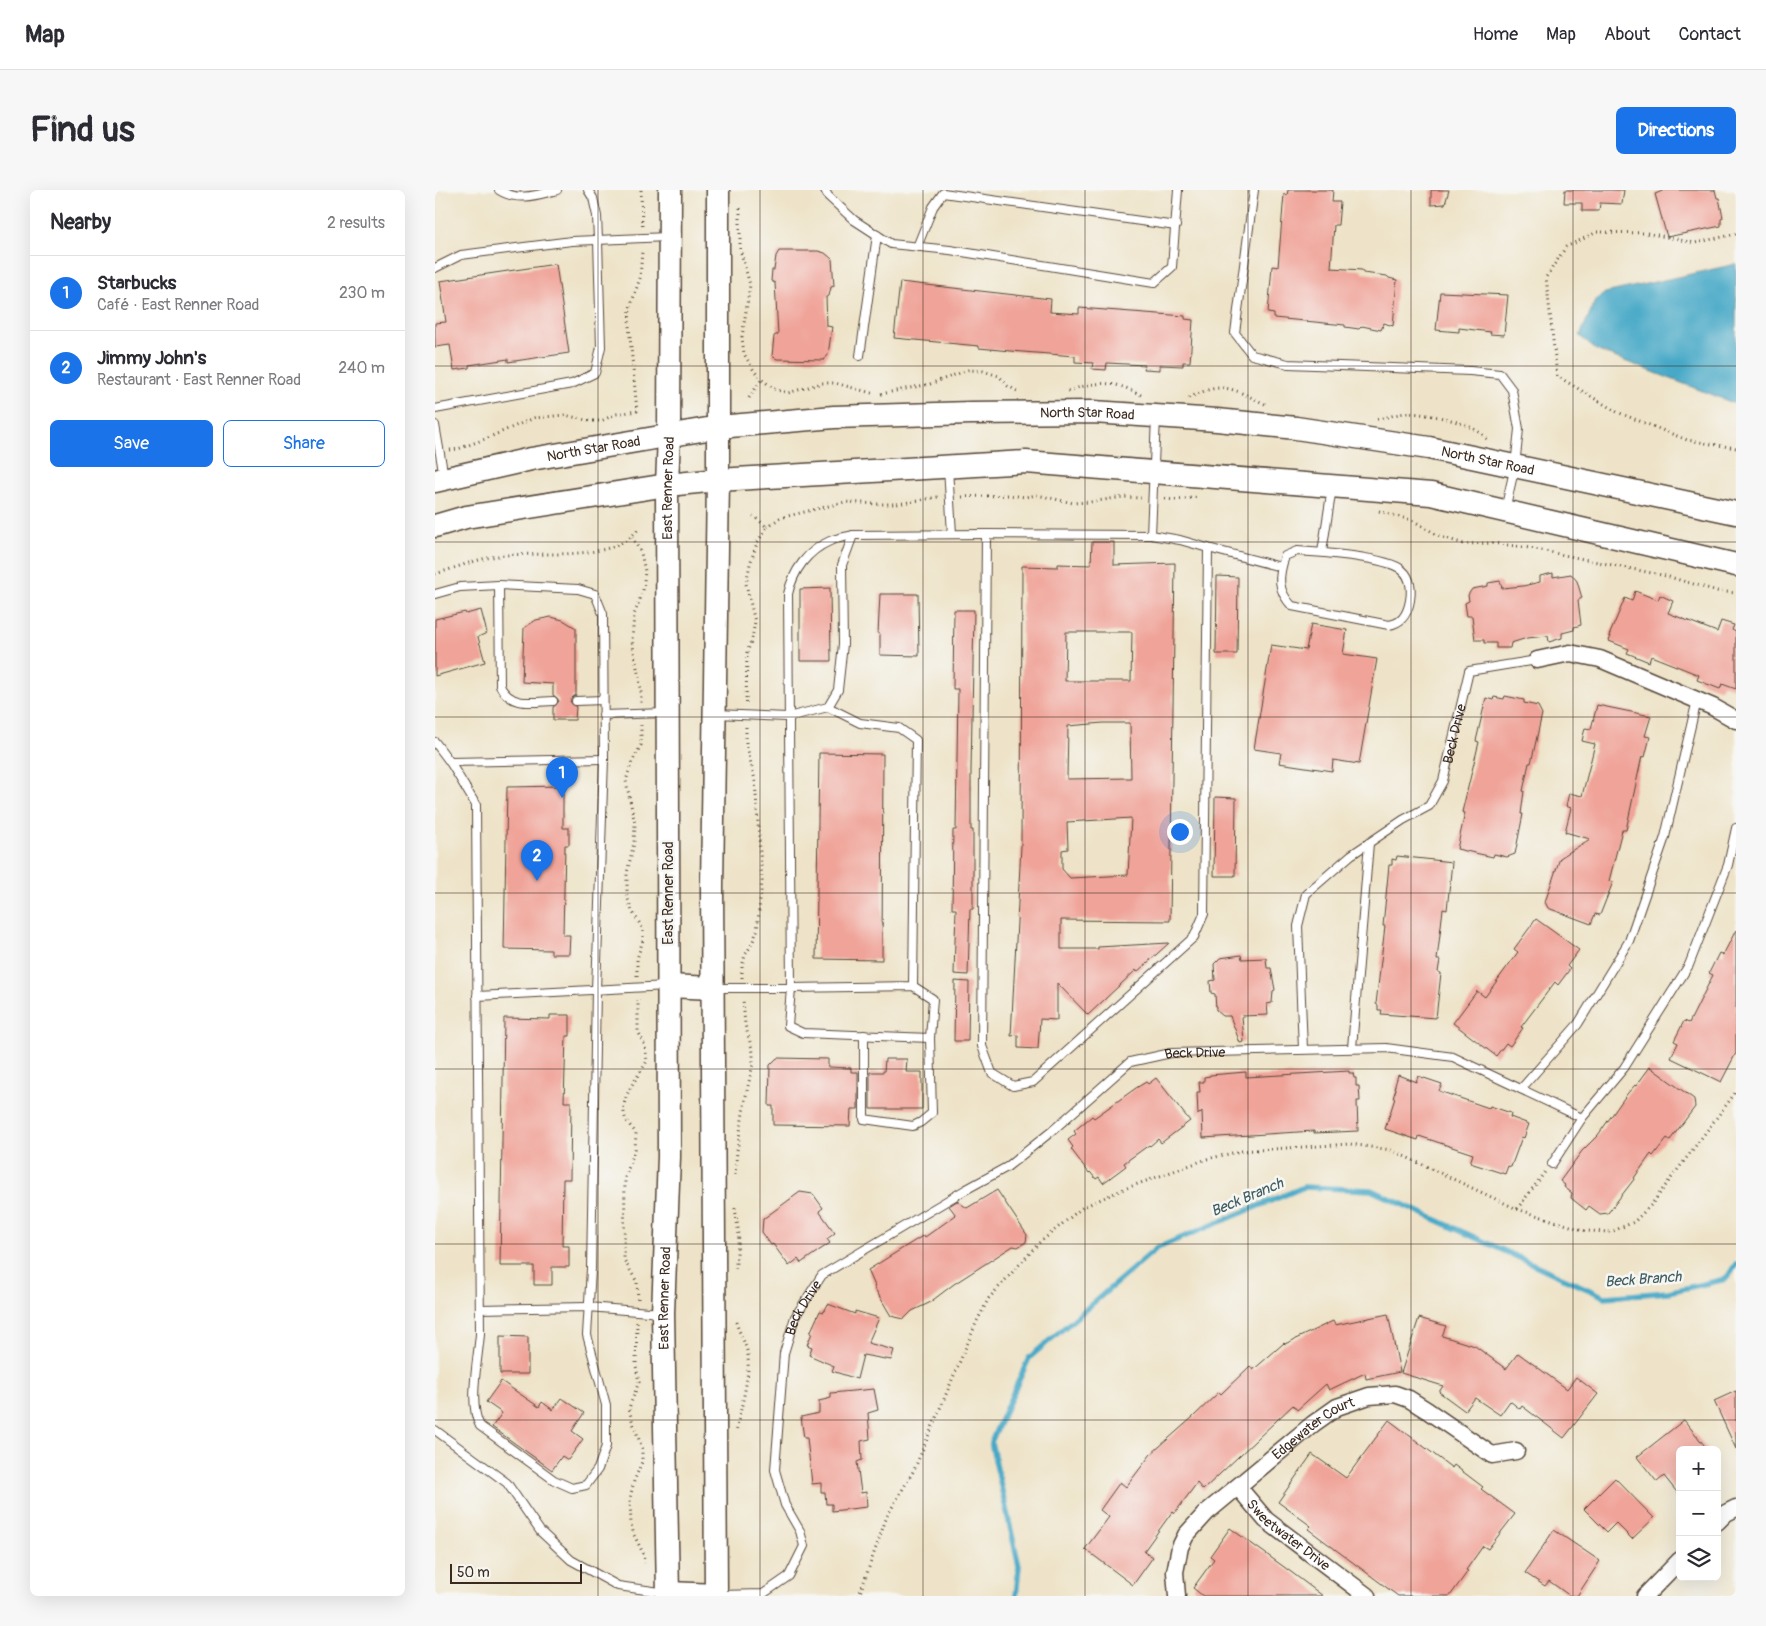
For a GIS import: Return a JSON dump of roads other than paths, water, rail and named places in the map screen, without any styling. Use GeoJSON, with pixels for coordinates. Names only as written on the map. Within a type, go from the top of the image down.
{"type":"FeatureCollection","features":[{"type":"Feature","properties":{"kind":"main road","name":"East Renner Road"},"geometry":{"type":"LineString","coordinates":[[668,1594],[663,1313],[669,1158],[667,485],[670,190]]}},
{"type":"Feature","properties":{"kind":"main road"},"geometry":{"type":"LineString","coordinates":[[668,1594],[716,1596],[713,988],[719,426],[718,190]]}},
{"type":"Feature","properties":{"kind":"main road","name":"North Star Road"},"geometry":{"type":"LineString","coordinates":[[439,480],[531,459],[719,426],[834,417],[1093,412],[1296,428],[1429,448],[1516,458],[1736,513]]}},
{"type":"Feature","properties":{"kind":"main road"},"geometry":{"type":"LineString","coordinates":[[435,526],[466,517],[667,485],[718,480],[1026,462],[1431,494],[1736,565]]}},
{"type":"Feature","properties":{"kind":"main road"},"geometry":{"type":"LineString","coordinates":[[668,986],[713,988]]}},
{"type":"Feature","properties":{"kind":"street","name":"Beck Drive"},"geometry":{"type":"LineString","coordinates":[[1537,660],[1570,653],[1600,659],[1697,700],[1736,720]]}},
{"type":"Feature","properties":{"kind":"street","name":"Edgewater Court"},"geometry":{"type":"LineString","coordinates":[[1177,1596],[1175,1572],[1180,1547],[1186,1535],[1207,1512],[1313,1424],[1337,1407],[1369,1396],[1395,1394],[1409,1399],[1492,1455],[1516,1451]]}},
{"type":"Feature","properties":{"kind":"street","name":"Sweetwater Drive"},"geometry":{"type":"LineString","coordinates":[[1238,1487],[1266,1520],[1367,1596]]}},
{"type":"Feature","properties":{"kind":"street"},"geometry":{"type":"LineString","coordinates":[[1721,1518],[1736,1508]]}},
{"type":"Feature","properties":{"kind":"street"},"geometry":{"type":"LineString","coordinates":[[1645,1596],[1676,1564]]}},
{"type":"Feature","properties":{"kind":"lane"},"geometry":{"type":"LineString","coordinates":[[499,190],[505,194],[523,198],[557,190]]}},
{"type":"Feature","properties":{"kind":"lane"},"geometry":{"type":"LineString","coordinates":[[435,409],[572,384],[595,373],[601,347],[598,240],[597,216],[593,198],[588,190]]}},
{"type":"Feature","properties":{"kind":"lane"},"geometry":{"type":"LineString","coordinates":[[825,190],[828,196],[854,220],[891,244],[950,250],[1154,283],[1172,267],[1178,190]]}},
{"type":"Feature","properties":{"kind":"lane"},"geometry":{"type":"LineString","coordinates":[[1254,190],[1235,333],[1252,355],[1287,364],[1470,371],[1500,374],[1512,390],[1519,429],[1516,458],[1505,512]]}},
{"type":"Feature","properties":{"kind":"lane"},"geometry":{"type":"LineString","coordinates":[[917,247],[933,207],[943,193],[1176,226]]}},
{"type":"Feature","properties":{"kind":"lane"},"geometry":{"type":"LineString","coordinates":[[860,356],[877,235]]}},
{"type":"Feature","properties":{"kind":"lane"},"geometry":{"type":"LineString","coordinates":[[435,268],[461,255],[573,241],[670,237]]}},
{"type":"Feature","properties":{"kind":"lane"},"geometry":{"type":"LineString","coordinates":[[1151,535],[1156,416]]}},
{"type":"Feature","properties":{"kind":"lane"},"geometry":{"type":"LineString","coordinates":[[435,426],[439,480]]}},
{"type":"Feature","properties":{"kind":"lane"},"geometry":{"type":"LineString","coordinates":[[948,467],[953,534]]}},
{"type":"Feature","properties":{"kind":"lane"},"geometry":{"type":"LineString","coordinates":[[1322,552],[1332,486]]}},
{"type":"Feature","properties":{"kind":"lane"},"geometry":{"type":"LineString","coordinates":[[985,534],[982,1046],[992,1073],[1013,1086],[1033,1082],[1195,938],[1204,914],[1208,548]]}},
{"type":"Feature","properties":{"kind":"lane"},"geometry":{"type":"LineString","coordinates":[[931,1038],[803,1033],[788,1026],[791,988],[788,594],[791,581],[808,554],[830,541],[853,535],[1151,535],[1180,540],[1281,567]]}},
{"type":"Feature","properties":{"kind":"lane"},"geometry":{"type":"LineString","coordinates":[[828,707],[838,690],[843,644],[842,565],[853,535]]}},
{"type":"Feature","properties":{"kind":"lane"},"geometry":{"type":"LineString","coordinates":[[1297,551],[1322,552],[1390,563],[1403,570],[1410,581],[1411,598],[1406,615],[1397,623],[1389,625],[1292,606],[1283,596],[1279,572],[1285,556],[1297,551]]}},
{"type":"Feature","properties":{"kind":"lane"},"geometry":{"type":"LineString","coordinates":[[435,594],[460,587],[499,584],[578,589],[595,594],[603,614],[604,760],[596,990],[591,1259],[587,1335],[605,1405],[606,1446],[598,1469],[586,1485],[572,1488],[554,1480],[480,1426],[475,1418],[473,1404],[480,1334],[476,805],[450,762],[435,742]]}},
{"type":"Feature","properties":{"kind":"lane"},"geometry":{"type":"LineString","coordinates":[[499,584],[499,686],[511,700],[520,702],[553,701]]}},
{"type":"Feature","properties":{"kind":"lane","name":"Beck Drive"},"geometry":{"type":"LineString","coordinates":[[716,1596],[763,1594],[789,1576],[805,1546],[800,1531],[785,1505],[775,1470],[784,1353],[795,1317],[822,1275],[1007,1167],[1052,1131],[1130,1062],[1171,1053],[1303,1049],[1298,926],[1306,894],[1351,855],[1403,820],[1429,806],[1443,781],[1469,671],[1537,660]]}},
{"type":"Feature","properties":{"kind":"lane"},"geometry":{"type":"LineString","coordinates":[[576,701],[603,700]]}},
{"type":"Feature","properties":{"kind":"lane"},"geometry":{"type":"LineString","coordinates":[[1521,1090],[1578,1024],[1629,941],[1665,837],[1697,700]]}},
{"type":"Feature","properties":{"kind":"lane"},"geometry":{"type":"LineString","coordinates":[[715,714],[788,717],[828,707],[860,723],[899,728],[916,740],[913,986]]}},
{"type":"Feature","properties":{"kind":"lane"},"geometry":{"type":"LineString","coordinates":[[603,715],[668,713]]}},
{"type":"Feature","properties":{"kind":"lane"},"geometry":{"type":"LineString","coordinates":[[450,762],[604,760]]}},
{"type":"Feature","properties":{"kind":"lane"},"geometry":{"type":"LineString","coordinates":[[1552,1164],[1582,1118],[1624,1068],[1689,965],[1728,865],[1736,828]]}},
{"type":"Feature","properties":{"kind":"lane"},"geometry":{"type":"LineString","coordinates":[[1352,1048],[1369,843]]}},
{"type":"Feature","properties":{"kind":"lane"},"geometry":{"type":"LineString","coordinates":[[477,996],[668,986]]}},
{"type":"Feature","properties":{"kind":"lane"},"geometry":{"type":"LineString","coordinates":[[713,988],[913,986],[933,999],[931,1038],[932,1113],[921,1122],[913,1126],[864,1119],[865,1035]]}},
{"type":"Feature","properties":{"kind":"lane"},"geometry":{"type":"LineString","coordinates":[[1303,1049],[1386,1048],[1453,1058],[1582,1118]]}},
{"type":"Feature","properties":{"kind":"lane"},"geometry":{"type":"LineString","coordinates":[[480,1309],[588,1307],[663,1313]]}},
{"type":"Feature","properties":{"kind":"lane"},"geometry":{"type":"LineString","coordinates":[[435,1430],[507,1483],[540,1531],[571,1560],[618,1586],[668,1594]]}},
{"type":"Feature","properties":{"kind":"water"},"geometry":{"type":"Polygon","coordinates":[[[1736,264],[1736,404],[1596,350],[1580,336],[1595,301],[1605,293],[1736,264]]]}},
{"type":"Feature","properties":{"kind":"waterway","name":"Beck Branch"},"geometry":{"type":"LineString","coordinates":[[1016,1596],[1019,1566],[991,1442],[1029,1358],[1157,1248],[1304,1187],[1371,1190],[1605,1297],[1668,1292],[1726,1279],[1736,1264]]}},
{"type":"Feature","properties":{"kind":"place","name":"Starbucks"},"geometry":{"type":"Point","coordinates":[562,798]}},
{"type":"Feature","properties":{"kind":"place","name":"Jimmy John's"},"geometry":{"type":"Point","coordinates":[537,881]}}]}
